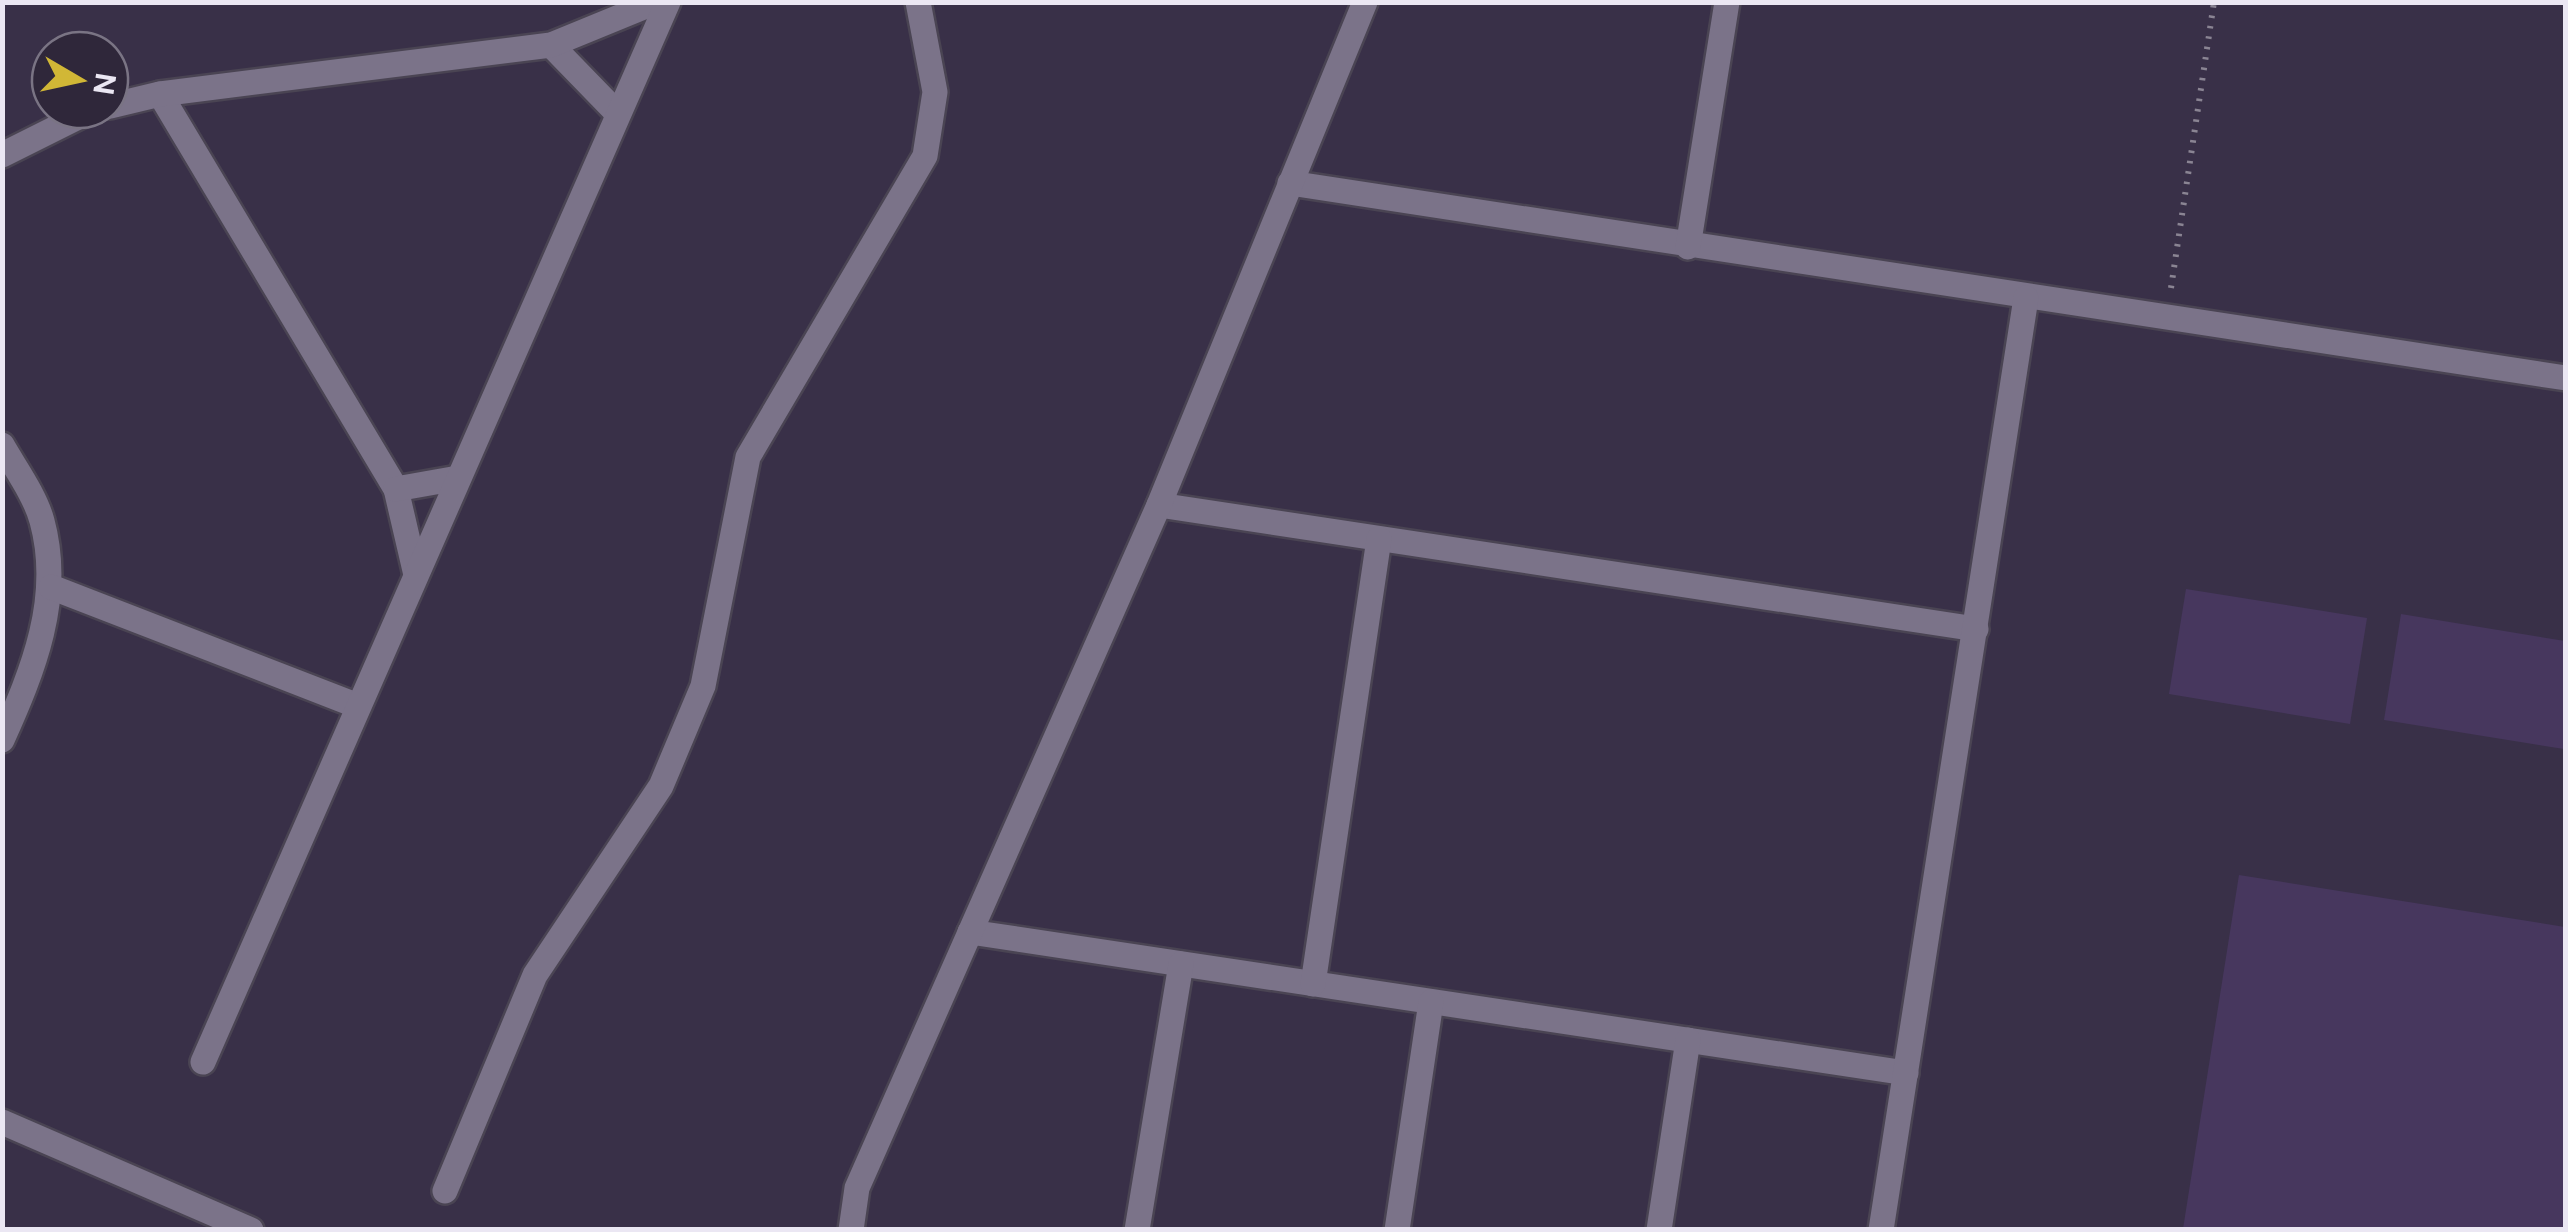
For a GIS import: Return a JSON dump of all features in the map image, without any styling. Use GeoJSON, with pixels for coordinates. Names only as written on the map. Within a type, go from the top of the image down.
{"type":"FeatureCollection","features":[{"type":"Feature","properties":{"kind":"lane"},"geometry":{"type":"LineString","coordinates":[[130,101],[160,94],[552,45],[656,2]]}},
{"type":"Feature","properties":{"kind":"lane"},"geometry":{"type":"LineString","coordinates":[[202,1062],[668,2]]}},
{"type":"Feature","properties":{"kind":"lane"},"geometry":{"type":"LineString","coordinates":[[446,1191],[534,975],[660,786],[704,686],[748,457],[925,156],[935,92],[918,2]]}},
{"type":"Feature","properties":{"kind":"lane"},"geometry":{"type":"LineString","coordinates":[[851,1230],[857,1188],[1158,505],[1366,2]]}},
{"type":"Feature","properties":{"kind":"lane"},"geometry":{"type":"LineString","coordinates":[[1688,247],[1726,2]]}},
{"type":"Feature","properties":{"kind":"lane"},"geometry":{"type":"LineString","coordinates":[[552,45],[618,114]]}},
{"type":"Feature","properties":{"kind":"lane"},"geometry":{"type":"LineString","coordinates":[[160,94],[396,489],[416,575]]}},
{"type":"Feature","properties":{"kind":"lane"},"geometry":{"type":"LineString","coordinates":[[2,155],[52,130]]}},
{"type":"Feature","properties":{"kind":"lane"},"geometry":{"type":"LineString","coordinates":[[1290,184],[2566,378]]}},
{"type":"Feature","properties":{"kind":"lane"},"geometry":{"type":"LineString","coordinates":[[1881,1230],[2026,298]]}},
{"type":"Feature","properties":{"kind":"lane"},"geometry":{"type":"LineString","coordinates":[[2,444],[42,520],[50,587],[36,664],[2,740]]}},
{"type":"Feature","properties":{"kind":"lane"},"geometry":{"type":"LineString","coordinates":[[396,489],[458,478]]}},
{"type":"Feature","properties":{"kind":"lane"},"geometry":{"type":"LineString","coordinates":[[1158,505],[1976,630]]}},
{"type":"Feature","properties":{"kind":"lane"},"geometry":{"type":"LineString","coordinates":[[1313,984],[1379,539]]}},
{"type":"Feature","properties":{"kind":"lane"},"geometry":{"type":"LineString","coordinates":[[50,587],[358,706]]}},
{"type":"Feature","properties":{"kind":"lane"},"geometry":{"type":"LineString","coordinates":[[970,932],[1906,1073]]}},
{"type":"Feature","properties":{"kind":"lane"},"geometry":{"type":"LineString","coordinates":[[1137,1230],[1180,964]]}},
{"type":"Feature","properties":{"kind":"lane"},"geometry":{"type":"LineString","coordinates":[[1396,1230],[1431,1002]]}},
{"type":"Feature","properties":{"kind":"lane"},"geometry":{"type":"LineString","coordinates":[[1659,1230],[1688,1040]]}},
{"type":"Feature","properties":{"kind":"lane"},"geometry":{"type":"LineString","coordinates":[[2,1122],[251,1230]]}},
{"type":"Feature","properties":{"kind":"path"},"geometry":{"type":"LineString","coordinates":[[2166,319],[2214,2]]}},
{"type":"Feature","properties":{"kind":"shaded area"},"geometry":{"type":"Polygon","coordinates":[[[2,3],[2565,3],[2565,1229],[3,1229],[2,3]]]}},
{"type":"Feature","properties":{"kind":"shaded area"},"geometry":{"type":"Polygon","coordinates":[[[2186,589],[2367,618],[2350,724],[2169,694],[2186,589]]]}},
{"type":"Feature","properties":{"kind":"shaded area"},"geometry":{"type":"Polygon","coordinates":[[[2401,614],[2565,641],[2564,749],[2384,720],[2401,614]]]}},
{"type":"Feature","properties":{"kind":"shaded area"},"geometry":{"type":"Polygon","coordinates":[[[2239,875],[2565,927],[2565,1229],[2183,1229],[2239,875]]]}}]}
